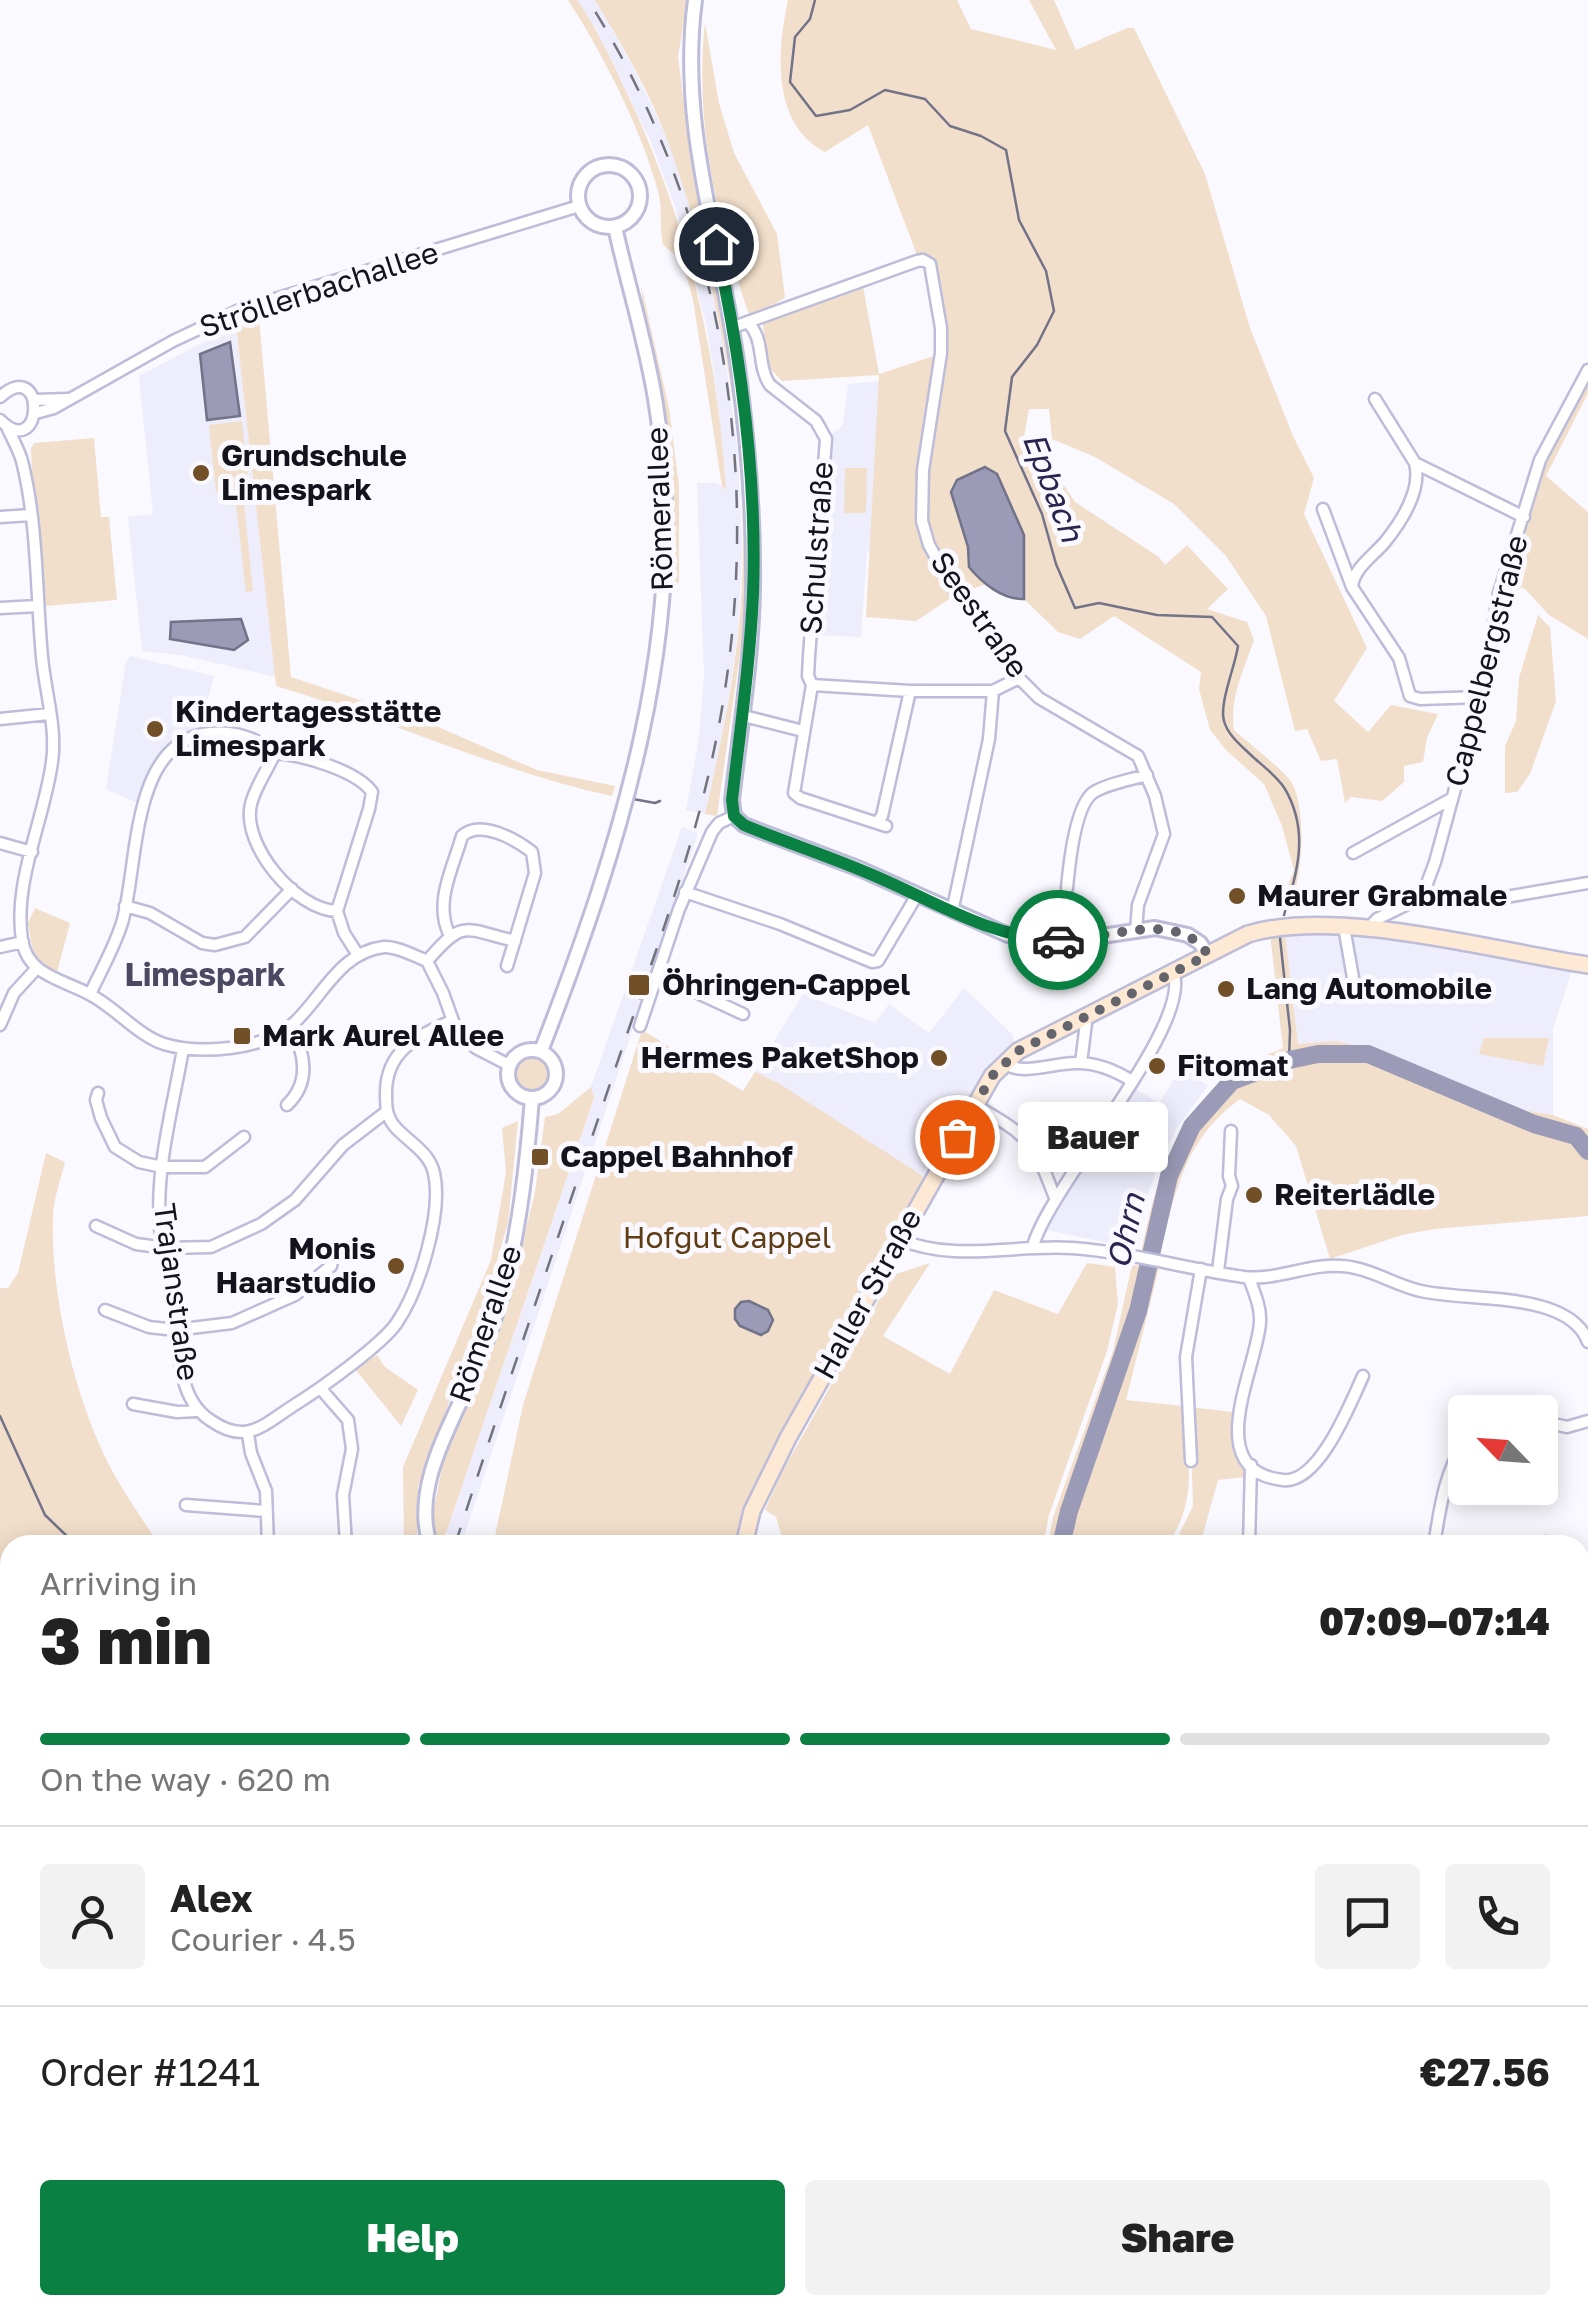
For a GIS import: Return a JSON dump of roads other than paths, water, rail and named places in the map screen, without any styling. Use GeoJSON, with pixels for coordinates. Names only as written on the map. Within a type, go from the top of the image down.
{"type":"FeatureCollection","features":[{"type":"Feature","properties":{"kind":"main road","name":"Haller Straße"},"geometry":{"type":"LineString","coordinates":[[746,1535],[766,1478],[899,1238],[992,1076],[1018,1051],[1264,930],[1344,927],[1588,966]]}},
{"type":"Feature","properties":{"kind":"street"},"geometry":{"type":"LineString","coordinates":[[695,0],[689,88],[747,439],[752,530],[752,602],[744,716],[732,800],[734,816],[755,830],[860,869],[1008,935],[1076,940],[1155,928],[1188,935],[1208,955]]}},
{"type":"Feature","properties":{"kind":"street"},"geometry":{"type":"LineString","coordinates":[[608,164],[628,170],[640,187],[639,208],[633,217],[615,227],[596,224],[580,206],[578,190],[589,172],[608,164]]}},
{"type":"Feature","properties":{"kind":"street","name":"Ströllerbachallee"},"geometry":{"type":"LineString","coordinates":[[36,413],[238,310],[580,206]]}},
{"type":"Feature","properties":{"kind":"street","name":"Römerallee"},"geometry":{"type":"LineString","coordinates":[[541,1051],[561,1002],[622,813],[648,710],[665,587],[657,408],[615,227]]}},
{"type":"Feature","properties":{"kind":"street","name":"Seestraße"},"geometry":{"type":"LineString","coordinates":[[731,328],[917,261],[930,264],[940,309],[941,353],[924,470],[922,521],[940,569],[954,592],[989,630],[1019,678],[1056,709],[1132,750],[1147,774],[1164,834],[1138,904],[1136,931]]}},
{"type":"Feature","properties":{"kind":"street","name":"Schulstraße"},"geometry":{"type":"LineString","coordinates":[[747,322],[758,337],[764,377],[816,421],[826,438],[809,656],[808,676],[812,685],[794,793],[882,824],[910,691]]}},
{"type":"Feature","properties":{"kind":"street","name":"Cappelbergstraße"},"geometry":{"type":"LineString","coordinates":[[1422,897],[1480,697],[1499,593],[1540,460],[1588,370]]}},
{"type":"Feature","properties":{"kind":"street","name":"Ströllerbachallee"},"geometry":{"type":"LineString","coordinates":[[0,397],[16,389],[28,392],[34,400],[69,399]]}},
{"type":"Feature","properties":{"kind":"street"},"geometry":{"type":"LineString","coordinates":[[1352,586],[1358,570],[1385,542],[1404,512],[1417,473],[1375,399]]}},
{"type":"Feature","properties":{"kind":"street"},"geometry":{"type":"LineString","coordinates":[[34,400],[36,413],[26,426],[22,458],[31,515],[53,758],[19,907],[22,942],[36,970],[90,994],[159,1042],[183,1048],[243,1048],[290,1026],[320,996],[338,970],[358,955],[387,946],[426,961],[457,1032],[476,1048],[509,1065]]}},
{"type":"Feature","properties":{"kind":"street"},"geometry":{"type":"LineString","coordinates":[[4,424],[26,426]]}},
{"type":"Feature","properties":{"kind":"street"},"geometry":{"type":"LineString","coordinates":[[4,424],[22,458]]}},
{"type":"Feature","properties":{"kind":"street"},"geometry":{"type":"LineString","coordinates":[[1414,463],[1524,517]]}},
{"type":"Feature","properties":{"kind":"street"},"geometry":{"type":"LineString","coordinates":[[1323,509],[1352,586],[1393,647],[1410,696],[1420,700],[1480,697]]}},
{"type":"Feature","properties":{"kind":"street"},"geometry":{"type":"LineString","coordinates":[[0,517],[31,515]]}},
{"type":"Feature","properties":{"kind":"street"},"geometry":{"type":"LineString","coordinates":[[0,608],[38,606]]}},
{"type":"Feature","properties":{"kind":"street"},"geometry":{"type":"LineString","coordinates":[[812,685],[993,691],[1019,678]]}},
{"type":"Feature","properties":{"kind":"street"},"geometry":{"type":"LineString","coordinates":[[952,912],[989,739],[993,691]]}},
{"type":"Feature","properties":{"kind":"street"},"geometry":{"type":"LineString","coordinates":[[0,719],[50,714]]}},
{"type":"Feature","properties":{"kind":"street"},"geometry":{"type":"LineString","coordinates":[[744,716],[802,731]]}},
{"type":"Feature","properties":{"kind":"street"},"geometry":{"type":"LineString","coordinates":[[90,994],[126,906],[132,849],[146,796],[162,760],[194,735],[228,731],[262,742],[275,753],[297,754],[364,780],[372,792],[369,809],[337,911],[344,933],[358,955]]}},
{"type":"Feature","properties":{"kind":"street"},"geometry":{"type":"LineString","coordinates":[[275,753],[251,803],[250,832],[260,854],[292,889],[313,907],[337,911]]}},
{"type":"Feature","properties":{"kind":"street"},"geometry":{"type":"LineString","coordinates":[[1068,888],[1074,840],[1089,796],[1096,790],[1147,774]]}},
{"type":"Feature","properties":{"kind":"street"},"geometry":{"type":"LineString","coordinates":[[1353,853],[1451,798]]}},
{"type":"Feature","properties":{"kind":"street"},"geometry":{"type":"LineString","coordinates":[[640,1026],[685,892],[712,832],[718,823],[734,816]]}},
{"type":"Feature","properties":{"kind":"street"},"geometry":{"type":"LineString","coordinates":[[449,934],[442,903],[462,836],[470,829],[480,828],[520,842],[532,852],[535,873],[507,966]]}},
{"type":"Feature","properties":{"kind":"street"},"geometry":{"type":"LineString","coordinates":[[0,843],[32,852]]}},
{"type":"Feature","properties":{"kind":"street"},"geometry":{"type":"LineString","coordinates":[[1367,930],[1376,919],[1422,897],[1488,900],[1588,883]]}},
{"type":"Feature","properties":{"kind":"street"},"geometry":{"type":"LineString","coordinates":[[126,906],[159,917],[202,944],[215,945],[246,937],[292,889]]}},
{"type":"Feature","properties":{"kind":"street"},"geometry":{"type":"LineString","coordinates":[[685,892],[780,924],[872,962],[878,961],[917,895]]}},
{"type":"Feature","properties":{"kind":"street"},"geometry":{"type":"LineString","coordinates":[[1344,927],[1355,989]]}},
{"type":"Feature","properties":{"kind":"street"},"geometry":{"type":"LineString","coordinates":[[426,961],[449,934],[478,930],[514,941]]}},
{"type":"Feature","properties":{"kind":"street"},"geometry":{"type":"LineString","coordinates":[[0,947],[22,942]]}},
{"type":"Feature","properties":{"kind":"street"},"geometry":{"type":"LineString","coordinates":[[0,1025],[14,993],[36,970]]}},
{"type":"Feature","properties":{"kind":"street"},"geometry":{"type":"LineString","coordinates":[[1033,1246],[1055,1198],[1154,1048],[1175,995],[1174,972]]}},
{"type":"Feature","properties":{"kind":"street"},"geometry":{"type":"LineString","coordinates":[[657,974],[743,1014]]}},
{"type":"Feature","properties":{"kind":"street"},"geometry":{"type":"LineString","coordinates":[[1082,1063],[1087,1015]]}},
{"type":"Feature","properties":{"kind":"street"},"geometry":{"type":"LineString","coordinates":[[267,1535],[266,1491],[248,1434],[321,1388],[395,1325],[426,1256],[438,1204],[433,1170],[419,1147],[395,1127],[386,1112],[386,1072],[406,1045],[451,1021]]}},
{"type":"Feature","properties":{"kind":"street"},"geometry":{"type":"LineString","coordinates":[[287,1105],[304,1079],[302,1048],[290,1026]]}},
{"type":"Feature","properties":{"kind":"street","name":"Trajanstraße"},"geometry":{"type":"LineString","coordinates":[[183,1048],[162,1167],[160,1230],[177,1310],[175,1330],[182,1374],[196,1411],[226,1431],[248,1434]]}},
{"type":"Feature","properties":{"kind":"street"},"geometry":{"type":"LineString","coordinates":[[522,1051],[541,1051],[554,1063],[555,1081],[546,1093],[532,1098],[520,1095],[510,1085],[509,1065],[522,1051]]}},
{"type":"Feature","properties":{"kind":"street"},"geometry":{"type":"LineString","coordinates":[[1004,1064],[1021,1069],[1082,1063],[1116,1072],[1132,1081]]}},
{"type":"Feature","properties":{"kind":"street"},"geometry":{"type":"LineString","coordinates":[[98,1092],[100,1118],[115,1147],[140,1162],[162,1167],[205,1167],[244,1137]]}},
{"type":"Feature","properties":{"kind":"street","name":"Römerallee"},"geometry":{"type":"LineString","coordinates":[[428,1535],[425,1512],[435,1461],[490,1331],[514,1245],[527,1176],[532,1098]]}},
{"type":"Feature","properties":{"kind":"street"},"geometry":{"type":"LineString","coordinates":[[975,1105],[1029,1140],[1055,1198]]}},
{"type":"Feature","properties":{"kind":"street"},"geometry":{"type":"LineString","coordinates":[[96,1226],[136,1244],[211,1247],[261,1224],[295,1200],[343,1145],[386,1112]]}},
{"type":"Feature","properties":{"kind":"street"},"geometry":{"type":"LineString","coordinates":[[1218,1272],[1226,1199],[1232,1186],[1231,1132]]}},
{"type":"Feature","properties":{"kind":"street"},"geometry":{"type":"LineString","coordinates":[[899,1238],[934,1251],[1074,1248],[1249,1278],[1341,1265],[1448,1298],[1521,1301],[1551,1310],[1573,1320],[1588,1342]]}},
{"type":"Feature","properties":{"kind":"street"},"geometry":{"type":"LineString","coordinates":[[104,1310],[149,1327],[175,1330],[232,1323],[295,1296],[332,1266],[333,1255]]}},
{"type":"Feature","properties":{"kind":"street"},"geometry":{"type":"LineString","coordinates":[[1191,1461],[1186,1357],[1201,1269]]}},
{"type":"Feature","properties":{"kind":"street"},"geometry":{"type":"LineString","coordinates":[[1249,1278],[1260,1323],[1237,1424],[1243,1454],[1251,1465],[1281,1480],[1296,1480],[1308,1474],[1363,1376]]}},
{"type":"Feature","properties":{"kind":"street"},"geometry":{"type":"LineString","coordinates":[[321,1388],[348,1420],[352,1449],[342,1495],[345,1535]]}},
{"type":"Feature","properties":{"kind":"street"},"geometry":{"type":"LineString","coordinates":[[133,1404],[177,1412],[196,1411]]}},
{"type":"Feature","properties":{"kind":"street"},"geometry":{"type":"LineString","coordinates":[[1558,1425],[1567,1427],[1588,1421]]}},
{"type":"Feature","properties":{"kind":"street"},"geometry":{"type":"LineString","coordinates":[[1249,1535],[1251,1465]]}},
{"type":"Feature","properties":{"kind":"street"},"geometry":{"type":"LineString","coordinates":[[1436,1535],[1448,1476]]}},
{"type":"Feature","properties":{"kind":"street"},"geometry":{"type":"LineString","coordinates":[[186,1504],[265,1511]]}},
{"type":"Feature","properties":{"kind":"water"},"geometry":{"type":"Polygon","coordinates":[[[230,342],[240,416],[207,420],[200,354],[230,342]]]}},
{"type":"Feature","properties":{"kind":"water"},"geometry":{"type":"Polygon","coordinates":[[[985,467],[997,474],[1024,535],[1024,599],[1008,597],[994,589],[969,567],[968,547],[951,492],[957,480],[985,467]]]}},
{"type":"Feature","properties":{"kind":"water"},"geometry":{"type":"Polygon","coordinates":[[[241,619],[248,640],[234,650],[170,639],[171,622],[241,619]]]}},
{"type":"Feature","properties":{"kind":"water"},"geometry":{"type":"Polygon","coordinates":[[[749,1301],[768,1310],[773,1320],[761,1335],[740,1326],[735,1319],[735,1309],[741,1302],[749,1301]]]}},
{"type":"Feature","properties":{"kind":"waterway","name":"Epbach"},"geometry":{"type":"LineString","coordinates":[[815,0],[810,19],[795,37],[790,82],[816,116],[850,110],[885,90],[925,99],[950,126],[981,136],[1006,150],[1019,220],[1046,271],[1054,311],[1037,345],[1012,377],[1005,431],[1042,514],[1056,564],[1075,608],[1099,603],[1157,615],[1212,617],[1238,646],[1225,695],[1224,721],[1236,741],[1282,785],[1297,821],[1297,868],[1284,915]]}},
{"type":"Feature","properties":{"kind":"waterway"},"geometry":{"type":"LineString","coordinates":[[633,799],[660,801]]}},
{"type":"Feature","properties":{"kind":"waterway","name":"Epbach"},"geometry":{"type":"LineString","coordinates":[[1280,938],[1290,1030],[1289,1060]]}},
{"type":"Feature","properties":{"kind":"waterway","name":"Ohrn"},"geometry":{"type":"LineString","coordinates":[[1063,1535],[1138,1311],[1169,1176],[1192,1126],[1232,1081],[1318,1054],[1368,1054],[1534,1124],[1576,1136],[1588,1151]]}},
{"type":"Feature","properties":{"kind":"waterway"},"geometry":{"type":"LineString","coordinates":[[0,1416],[45,1515],[66,1535]]}},
{"type":"Feature","properties":{"kind":"railway"},"geometry":{"type":"LineString","coordinates":[[458,1535],[681,873],[705,791],[730,654],[737,557],[735,460],[724,363],[704,267],[674,174],[636,85],[588,0]]}},
{"type":"Feature","properties":{"kind":"place","name":"Grundschule Limespark"},"geometry":{"type":"Point","coordinates":[201,473]}},
{"type":"Feature","properties":{"kind":"place","name":"Kindertagesstätte Limespark"},"geometry":{"type":"Point","coordinates":[155,729]}},
{"type":"Feature","properties":{"kind":"place","name":"Maurer Grabmale"},"geometry":{"type":"Point","coordinates":[1237,896]}},
{"type":"Feature","properties":{"kind":"place","name":"Öhringen-Cappel"},"geometry":{"type":"Point","coordinates":[639,985]}},
{"type":"Feature","properties":{"kind":"place","name":"Lang Automobile"},"geometry":{"type":"Point","coordinates":[1226,989]}},
{"type":"Feature","properties":{"kind":"place","name":"Mark Aurel Allee"},"geometry":{"type":"Point","coordinates":[242,1036]}},
{"type":"Feature","properties":{"kind":"place","name":"Hermes PaketShop"},"geometry":{"type":"Point","coordinates":[939,1058]}},
{"type":"Feature","properties":{"kind":"place","name":"Fitomat"},"geometry":{"type":"Point","coordinates":[1157,1066]}},
{"type":"Feature","properties":{"kind":"place","name":"Bauer"},"geometry":{"type":"Point","coordinates":[957,1137]}},
{"type":"Feature","properties":{"kind":"place","name":"Cappel Bahnhof"},"geometry":{"type":"Point","coordinates":[540,1157]}},
{"type":"Feature","properties":{"kind":"place","name":"Reiterlädle"},"geometry":{"type":"Point","coordinates":[1254,1195]}},
{"type":"Feature","properties":{"kind":"place","name":"Monis Haarstudio"},"geometry":{"type":"Point","coordinates":[396,1266]}},
{"type":"Feature","properties":{"kind":"district","name":"Limespark"},"geometry":{"type":"Point","coordinates":[205,975]}},
{"type":"Feature","properties":{"kind":"park label","name":"Hofgut Cappel"},"geometry":{"type":"Point","coordinates":[727,1238]}}]}
